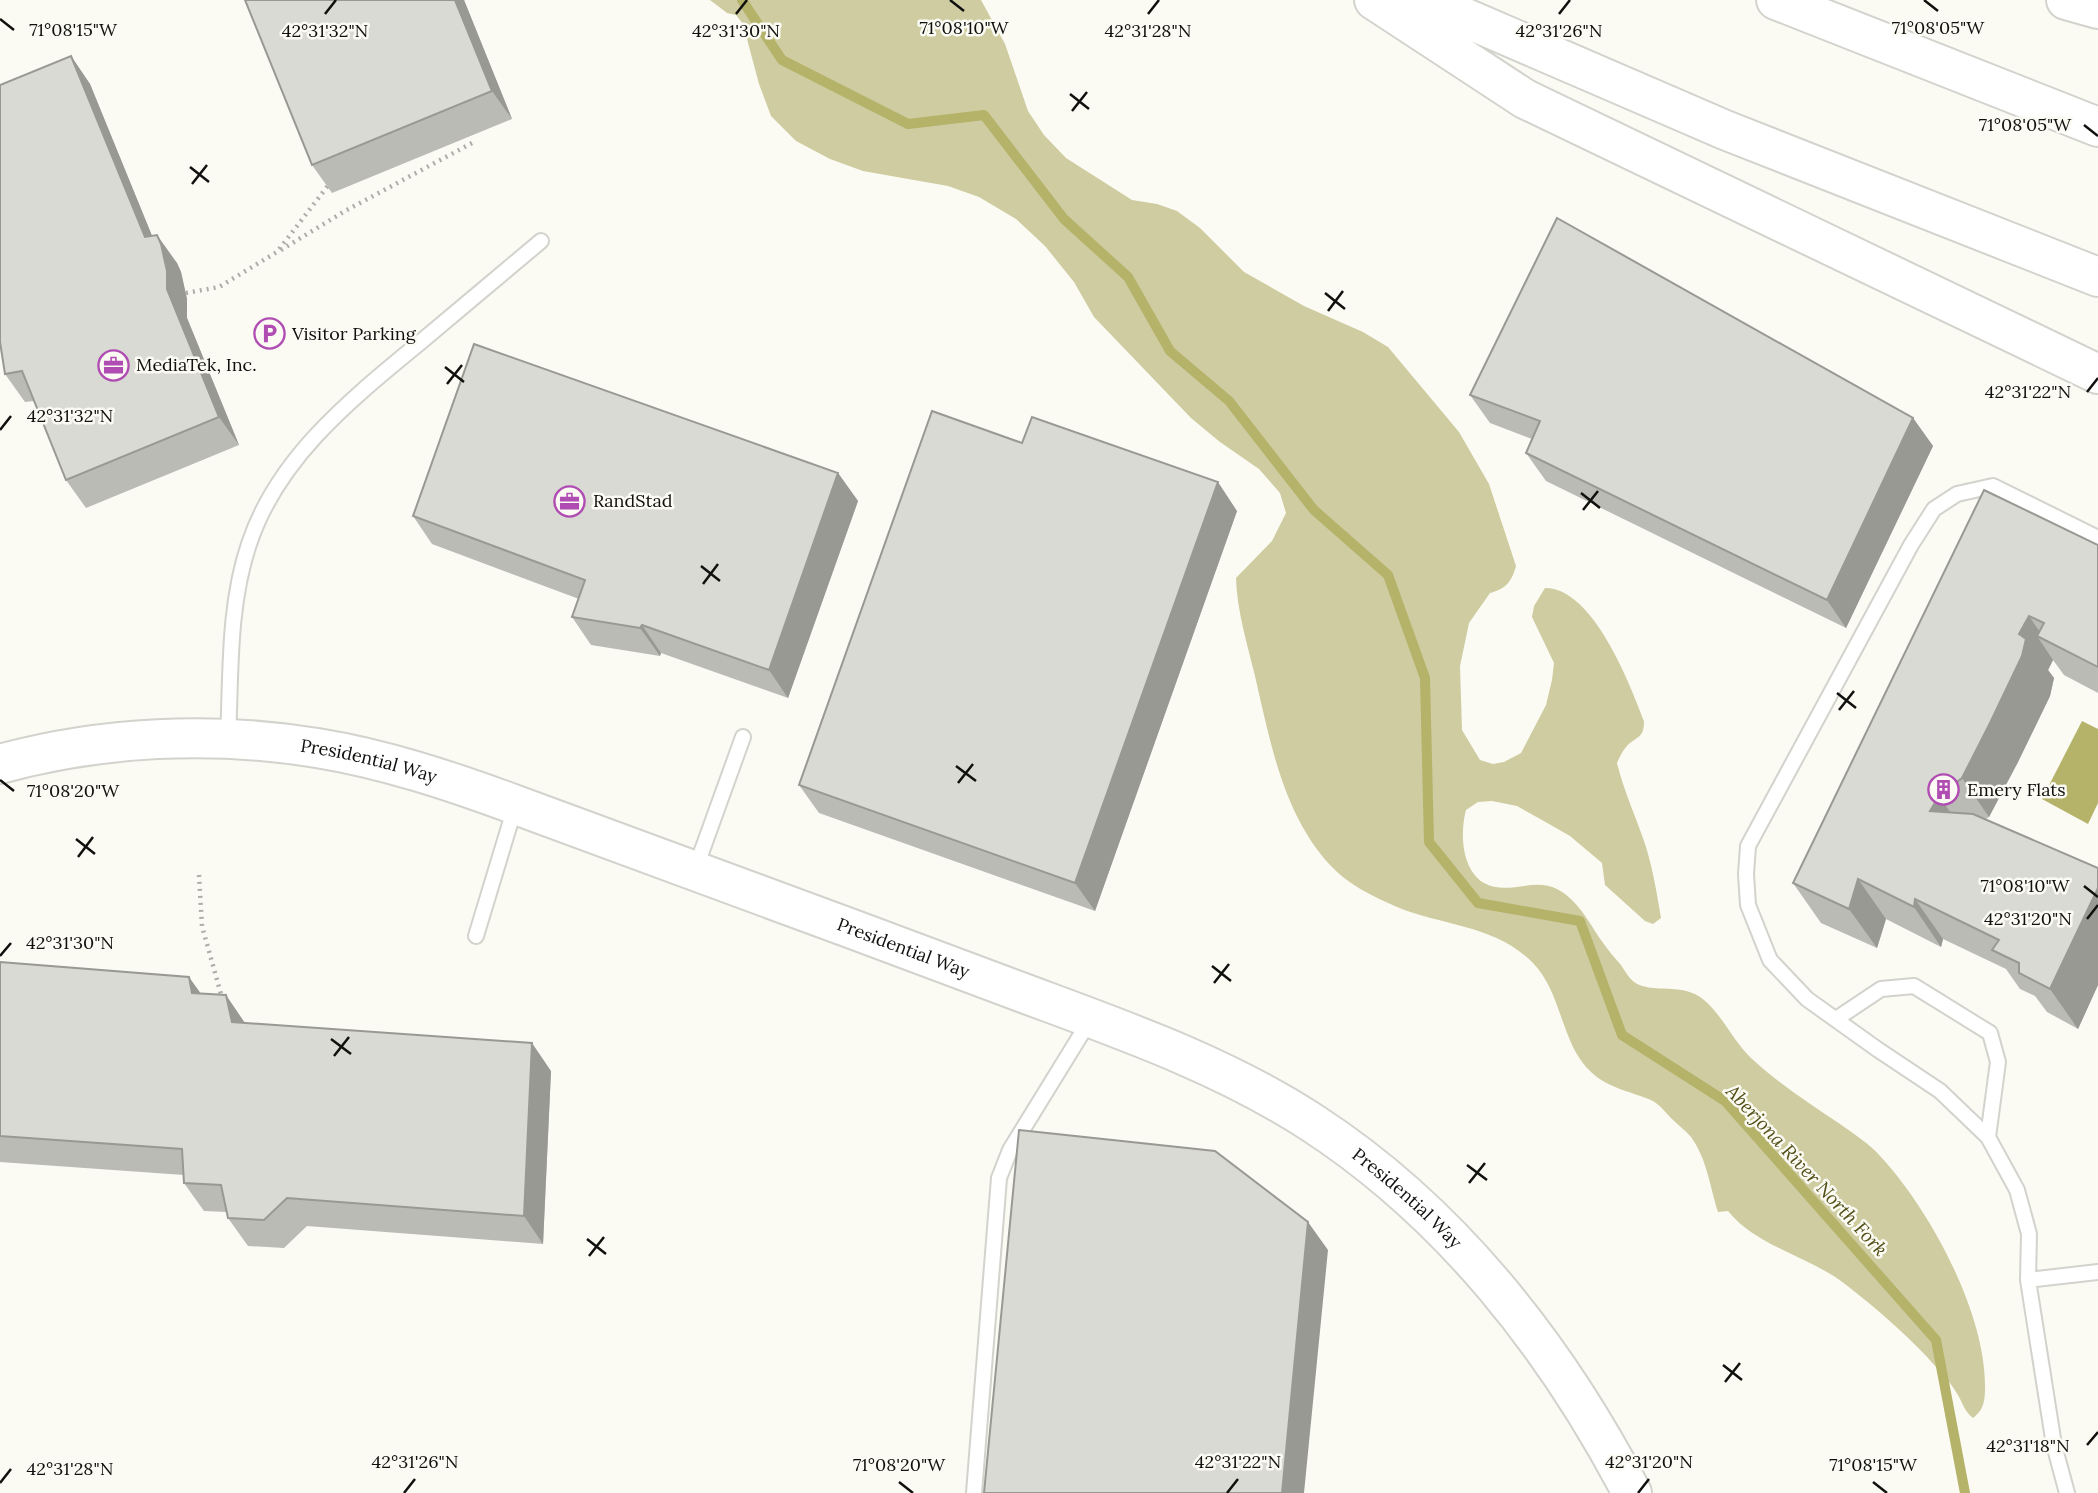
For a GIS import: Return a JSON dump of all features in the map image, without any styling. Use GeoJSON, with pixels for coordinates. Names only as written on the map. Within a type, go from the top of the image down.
{"type":"FeatureCollection","features":[{"type":"Feature","properties":{"kind":"main road"},"geometry":{"type":"LineString","coordinates":[[1374,0],[1525,99],[2098,374]]}},
{"type":"Feature","properties":{"kind":"main road"},"geometry":{"type":"LineString","coordinates":[[1424,0],[1725,130],[2098,277]]}},
{"type":"Feature","properties":{"kind":"main road"},"geometry":{"type":"LineString","coordinates":[[1776,0],[2098,127]]}},
{"type":"Feature","properties":{"kind":"main road"},"geometry":{"type":"LineString","coordinates":[[2066,0],[2098,9]]}},
{"type":"Feature","properties":{"kind":"main road","name":"Presidential Way"},"geometry":{"type":"LineString","coordinates":[[0,764],[79,748],[132,741],[182,739],[268,742],[354,755],[463,785],[1091,1018],[1205,1065],[1270,1097],[1313,1123],[1361,1158],[1399,1190],[1472,1261],[1553,1359],[1591,1419],[1632,1493]]}},
{"type":"Feature","properties":{"kind":"lane"},"geometry":{"type":"LineString","coordinates":[[228,740],[234,619],[239,582],[255,526],[271,494],[294,461],[339,412],[541,241]]}},
{"type":"Feature","properties":{"kind":"lane"},"geometry":{"type":"LineString","coordinates":[[2067,1493],[2054,1445],[2028,1280],[2029,1234],[2017,1190],[1988,1137],[1940,1091],[1807,999],[1770,960],[1748,905],[1746,874],[1748,846],[1886,590],[1934,509],[1957,494],[1993,486],[2098,538]]}},
{"type":"Feature","properties":{"kind":"lane"},"geometry":{"type":"LineString","coordinates":[[695,871],[743,737]]}},
{"type":"Feature","properties":{"kind":"lane"},"geometry":{"type":"LineString","coordinates":[[476,936],[516,805]]}},
{"type":"Feature","properties":{"kind":"lane"},"geometry":{"type":"LineString","coordinates":[[1836,1019],[1881,989],[1914,986],[1990,1033],[1998,1062],[1988,1137]]}},
{"type":"Feature","properties":{"kind":"lane"},"geometry":{"type":"LineString","coordinates":[[974,1493],[999,1178],[1010,1150],[1091,1018]]}},
{"type":"Feature","properties":{"kind":"lane"},"geometry":{"type":"LineString","coordinates":[[2028,1280],[2098,1272]]}},
{"type":"Feature","properties":{"kind":"path"},"geometry":{"type":"LineString","coordinates":[[186,293],[219,287],[345,211],[472,144]]}},
{"type":"Feature","properties":{"kind":"path"},"geometry":{"type":"LineString","coordinates":[[277,252],[329,186],[335,174]]}},
{"type":"Feature","properties":{"kind":"path"},"geometry":{"type":"LineString","coordinates":[[199,875],[202,926],[225,1010]]}},
{"type":"Feature","properties":{"kind":"shaded area"},"geometry":{"type":"Polygon","coordinates":[[[710,0],[981,0],[1005,44],[1028,111],[1044,135],[1066,158],[1132,200],[1177,211],[1200,228],[1244,272],[1304,306],[1363,332],[1388,347],[1459,432],[1489,484],[1516,566],[1508,584],[1490,593],[1469,623],[1460,666],[1462,730],[1480,760],[1493,764],[1504,762],[1521,753],[1546,705],[1554,663],[1532,617],[1534,606],[1545,588],[1562,592],[1579,603],[1607,640],[1644,721],[1641,735],[1626,747],[1617,763],[1648,856],[1661,918],[1653,924],[1645,921],[1605,885],[1602,863],[1570,836],[1517,806],[1492,801],[1478,802],[1466,810],[1463,839],[1471,869],[1476,877],[1493,886],[1502,888],[1539,885],[1557,889],[1571,899],[1582,912],[1634,982],[1650,988],[1686,991],[1704,1000],[1761,1067],[1877,1152],[1918,1205],[1935,1233],[1965,1295],[1983,1356],[1985,1395],[1977,1415],[1973,1418],[1970,1415],[1949,1382],[1915,1345],[1845,1284],[1831,1274],[1753,1234],[1728,1211],[1718,1212],[1704,1164],[1691,1137],[1656,1103],[1612,1086],[1591,1072],[1573,1047],[1550,988],[1532,962],[1502,940],[1485,933],[1414,913],[1379,899],[1353,884],[1330,865],[1301,823],[1280,776],[1238,603],[1236,578],[1272,541],[1286,513],[1280,493],[1259,469],[1191,418],[1094,317],[1074,282],[1045,246],[1016,219],[979,197],[948,186],[863,171],[830,159],[796,141],[771,116],[759,84],[743,24],[736,15],[727,13],[710,0]]]}},
{"type":"Feature","properties":{"kind":"shaded area"},"geometry":{"type":"Polygon","coordinates":[[[2082,721],[2098,729],[2098,803],[2088,824],[2042,799],[2082,721]]]}},
{"type":"Feature","properties":{"kind":"building"},"geometry":{"type":"Polygon","coordinates":[[[245,0],[455,0],[492,91],[312,165],[245,0]]]}},
{"type":"Feature","properties":{"kind":"building"},"geometry":{"type":"Polygon","coordinates":[[[71,56],[145,237],[157,235],[161,244],[167,271],[167,289],[219,417],[66,480],[22,371],[5,374],[0,342],[0,85],[71,56]]]}},
{"type":"Feature","properties":{"kind":"building"},"geometry":{"type":"Polygon","coordinates":[[[1557,218],[1913,418],[1827,600],[1526,453],[1540,421],[1470,395],[1557,218]]]}},
{"type":"Feature","properties":{"kind":"building"},"geometry":{"type":"Polygon","coordinates":[[[474,344],[838,473],[769,670],[642,625],[640,628],[572,617],[585,580],[413,516],[474,344]]]}},
{"type":"Feature","properties":{"kind":"building"},"geometry":{"type":"Polygon","coordinates":[[[932,411],[1022,443],[1032,417],[1218,482],[1075,883],[799,785],[932,411]]]}},
{"type":"Feature","properties":{"kind":"building","name":"Emery Flats"},"geometry":{"type":"Polygon","coordinates":[[[1984,490],[2098,545],[2098,667],[2037,636],[2044,623],[2029,616],[2019,634],[2026,639],[2022,656],[1990,723],[1962,778],[1939,796],[1930,811],[1973,814],[2098,868],[2098,888],[2050,989],[2019,973],[2019,963],[1992,950],[1999,940],[1915,899],[1914,907],[1858,879],[1849,909],[1793,883],[1984,490]]]}},
{"type":"Feature","properties":{"kind":"building"},"geometry":{"type":"Polygon","coordinates":[[[0,962],[189,977],[192,993],[226,995],[232,1022],[532,1043],[524,1216],[287,1198],[264,1220],[228,1218],[221,1185],[184,1183],[182,1149],[0,1136],[0,962]]]}},
{"type":"Feature","properties":{"kind":"building"},"geometry":{"type":"Polygon","coordinates":[[[1019,1130],[1215,1151],[1308,1222],[1282,1493],[984,1493],[1019,1130]]]}},
{"type":"Feature","properties":{"kind":"waterway","name":"Aberjona River North Fork"},"geometry":{"type":"LineString","coordinates":[[742,0],[782,60],[908,124],[984,115],[1064,219],[1128,277],[1170,351],[1229,401],[1314,510],[1388,575],[1425,678],[1429,842],[1478,903],[1580,921],[1622,1035],[1725,1101],[1936,1340],[1965,1493]]}},
{"type":"Feature","properties":{"kind":"place","name":"Visitor Parking"},"geometry":{"type":"Point","coordinates":[269,334]}},
{"type":"Feature","properties":{"kind":"place","name":"MediaTek, Inc."},"geometry":{"type":"Point","coordinates":[113,365]}},
{"type":"Feature","properties":{"kind":"place","name":"RandStad"},"geometry":{"type":"Point","coordinates":[570,501]}},
{"type":"Feature","properties":{"kind":"place","name":"Emery Flats"},"geometry":{"type":"Point","coordinates":[1944,790]}}]}
